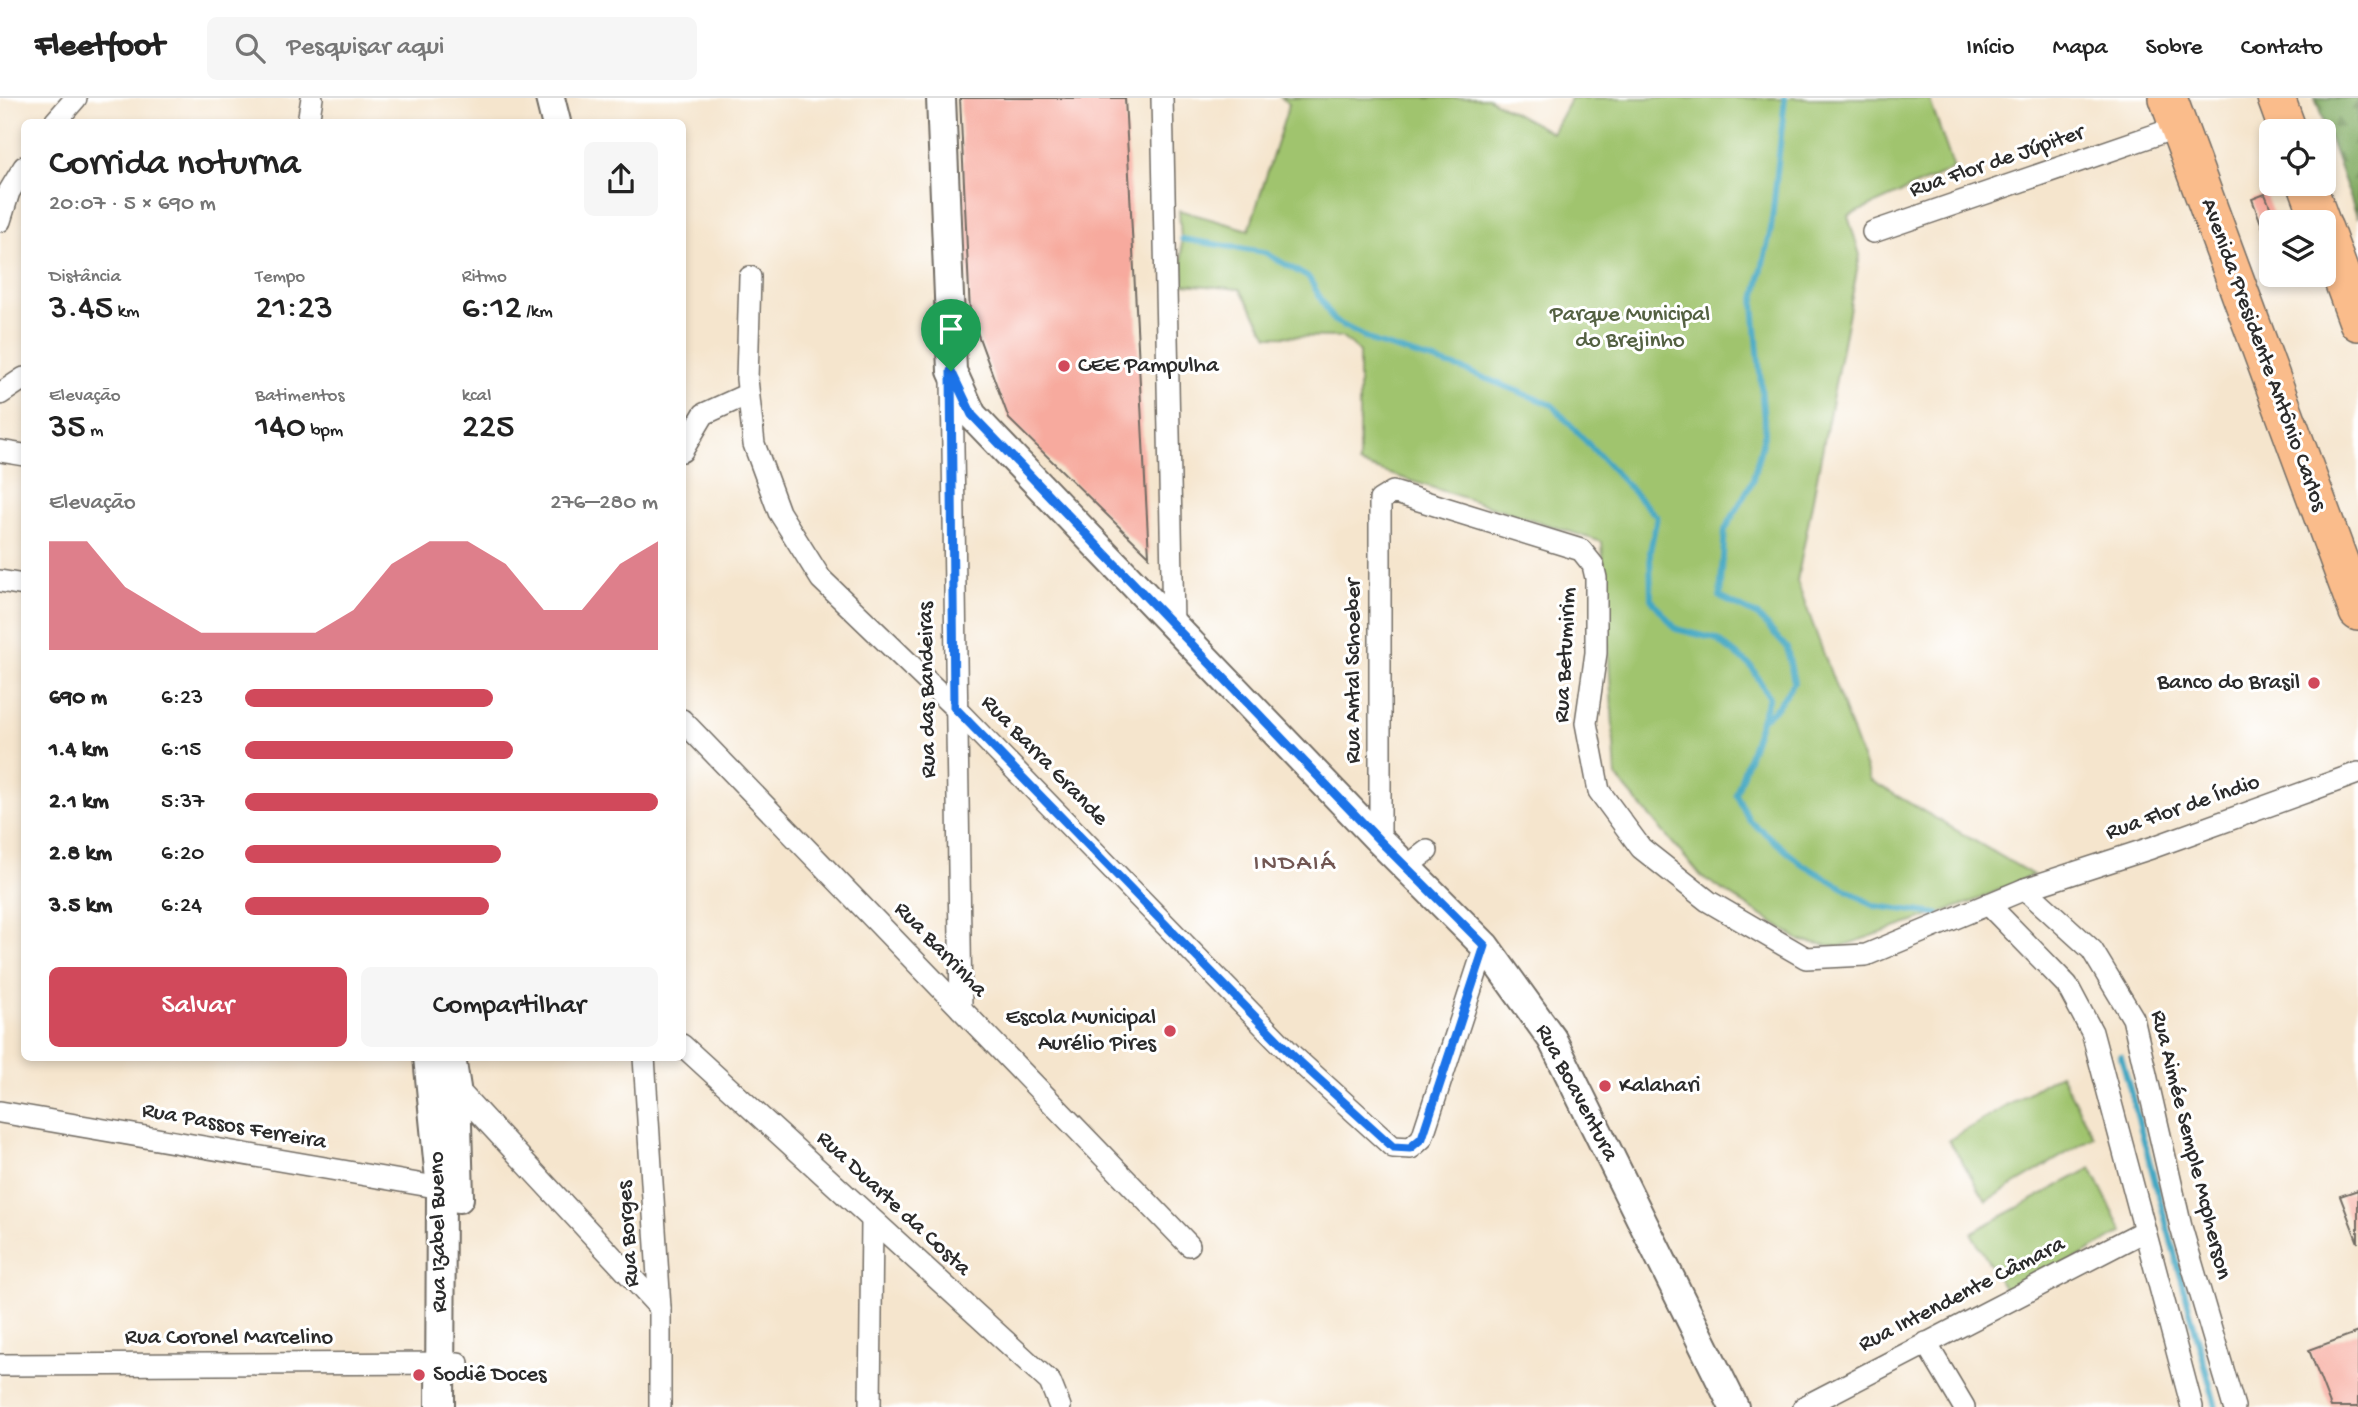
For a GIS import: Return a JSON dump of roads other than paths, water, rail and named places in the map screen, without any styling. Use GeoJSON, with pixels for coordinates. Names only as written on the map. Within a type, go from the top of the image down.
{"type":"FeatureCollection","features":[{"type":"Feature","properties":{"kind":"highway"},"geometry":{"type":"LineString","coordinates":[[2276,98],[2284,119]]}},
{"type":"Feature","properties":{"kind":"highway","name":"Avenida Presidente Antônio Carlos"},"geometry":{"type":"LineString","coordinates":[[2173,113],[2358,612]]}},
{"type":"Feature","properties":{"kind":"highway"},"geometry":{"type":"LineString","coordinates":[[2336,262],[2358,322]]}},
{"type":"Feature","properties":{"kind":"street"},"geometry":{"type":"LineString","coordinates":[[58,119],[76,98]]}},
{"type":"Feature","properties":{"kind":"street"},"geometry":{"type":"LineString","coordinates":[[308,119],[312,98]]}},
{"type":"Feature","properties":{"kind":"street"},"geometry":{"type":"LineString","coordinates":[[550,98],[555,119]]}},
{"type":"Feature","properties":{"kind":"street","name":"Rua Boaventura"},"geometry":{"type":"LineString","coordinates":[[941,98],[951,371],[972,415],[1380,841],[1417,859],[1485,946],[1552,1039],[1734,1407]]}},
{"type":"Feature","properties":{"kind":"street"},"geometry":{"type":"LineString","coordinates":[[1162,98],[1173,623]]}},
{"type":"Feature","properties":{"kind":"street","name":"Rua Flor de Júpiter"},"geometry":{"type":"LineString","coordinates":[[1874,232],[2173,113]]}},
{"type":"Feature","properties":{"kind":"street"},"geometry":{"type":"LineString","coordinates":[[0,221],[9,192],[21,172]]}},
{"type":"Feature","properties":{"kind":"street","name":"Rua Barra Grande"},"geometry":{"type":"LineString","coordinates":[[750,277],[747,326],[748,394],[754,444],[779,512],[821,579],[954,707],[1292,1055],[1393,1147],[1410,1148],[1422,1138],[1485,946]]}},
{"type":"Feature","properties":{"kind":"street","name":"Rua das Bandeiras"},"geometry":{"type":"LineString","coordinates":[[951,371],[954,707],[961,1009]]}},
{"type":"Feature","properties":{"kind":"street"},"geometry":{"type":"LineString","coordinates":[[0,394],[21,380]]}},
{"type":"Feature","properties":{"kind":"street"},"geometry":{"type":"LineString","coordinates":[[686,444],[704,414],[748,394]]}},
{"type":"Feature","properties":{"kind":"street"},"geometry":{"type":"LineString","coordinates":[[0,451],[21,455]]}},
{"type":"Feature","properties":{"kind":"street","name":"Rua Betumirim"},"geometry":{"type":"LineString","coordinates":[[1380,500],[1393,492],[1581,550],[1593,565],[1596,578],[1595,653],[1586,723],[1599,790],[1641,848],[1708,901],[1806,958],[1866,955],[1992,916],[2025,889]]}},
{"type":"Feature","properties":{"kind":"street","name":"Rua Antal Schoeber"},"geometry":{"type":"LineString","coordinates":[[1380,500],[1380,841]]}},
{"type":"Feature","properties":{"kind":"street"},"geometry":{"type":"LineString","coordinates":[[0,581],[21,584]]}},
{"type":"Feature","properties":{"kind":"street","name":"Rua Barrinha"},"geometry":{"type":"LineString","coordinates":[[686,724],[1189,1245]]}},
{"type":"Feature","properties":{"kind":"street","name":"Rua Flor de Índio"},"geometry":{"type":"LineString","coordinates":[[2025,889],[2151,848],[2358,773]]}},
{"type":"Feature","properties":{"kind":"street","name":"Rua Aimée Semple Mcpherson"},"geometry":{"type":"LineString","coordinates":[[2025,889],[2092,950],[2133,1017],[2181,1227],[2234,1407]]}},
{"type":"Feature","properties":{"kind":"street"},"geometry":{"type":"LineString","coordinates":[[1992,916],[2067,985],[2092,1032],[2192,1407]]}},
{"type":"Feature","properties":{"kind":"street","name":"Rua Duarte da Costa"},"geometry":{"type":"LineString","coordinates":[[686,1049],[1050,1382],[1060,1407]]}},
{"type":"Feature","properties":{"kind":"street","name":"Rua Izabel Bueno"},"geometry":{"type":"LineString","coordinates":[[429,1061],[450,1190]]}},
{"type":"Feature","properties":{"kind":"street"},"geometry":{"type":"LineString","coordinates":[[437,1061],[445,1079],[463,1105],[660,1308]]}},
{"type":"Feature","properties":{"kind":"street","name":"Rua Izabel Bueno"},"geometry":{"type":"LineString","coordinates":[[452,1061],[463,1105],[450,1190],[450,1363],[457,1407]]}},
{"type":"Feature","properties":{"kind":"street","name":"Rua Borges"},"geometry":{"type":"LineString","coordinates":[[644,1061],[660,1308],[660,1407]]}},
{"type":"Feature","properties":{"kind":"street","name":"Rua Passos Ferreira"},"geometry":{"type":"LineString","coordinates":[[0,1112],[450,1190]]}},
{"type":"Feature","properties":{"kind":"street"},"geometry":{"type":"LineString","coordinates":[[870,1407],[872,1220]]}},
{"type":"Feature","properties":{"kind":"street","name":"Rua Intendente Câmara"},"geometry":{"type":"LineString","coordinates":[[1804,1407],[2144,1231]]}},
{"type":"Feature","properties":{"kind":"street"},"geometry":{"type":"LineString","coordinates":[[1926,1343],[1964,1407]]}},
{"type":"Feature","properties":{"kind":"street","name":"Rua Izabel Bueno"},"geometry":{"type":"LineString","coordinates":[[440,1407],[450,1363]]}},
{"type":"Feature","properties":{"kind":"street","name":"Rua Coronel Marcelino"},"geometry":{"type":"LineString","coordinates":[[0,1365],[450,1363]]}},
{"type":"Feature","properties":{"kind":"waterway"},"geometry":{"type":"LineString","coordinates":[[1763,719],[1778,706],[1794,682],[1787,648],[1758,616],[1720,597],[1725,530],[1752,482],[1765,432],[1754,304],[1771,229],[1785,98]]}},
{"type":"Feature","properties":{"kind":"waterway"},"geometry":{"type":"LineString","coordinates":[[1182,239],[1264,252],[1309,278],[1333,320],[1376,343],[1462,369],[1552,405],[1657,517],[1650,551],[1651,599],[1676,629],[1716,639],[1751,666],[1769,697],[1736,794],[1749,820],[1802,864],[1875,906],[1938,914]]}},
{"type":"Feature","properties":{"kind":"waterway"},"geometry":{"type":"LineString","coordinates":[[2121,1056],[2216,1407]]}},
{"type":"Feature","properties":{"kind":"place","name":"CEE Pampulha"},"geometry":{"type":"Point","coordinates":[1064,366]}},
{"type":"Feature","properties":{"kind":"place","name":"Banco do Brasil"},"geometry":{"type":"Point","coordinates":[2314,683]}},
{"type":"Feature","properties":{"kind":"place","name":"Escola Municipal Aurélio Pires"},"geometry":{"type":"Point","coordinates":[1170,1031]}},
{"type":"Feature","properties":{"kind":"place","name":"Kalahari"},"geometry":{"type":"Point","coordinates":[1605,1086]}},
{"type":"Feature","properties":{"kind":"place","name":"Sodiê Doces"},"geometry":{"type":"Point","coordinates":[419,1375]}},
{"type":"Feature","properties":{"kind":"district","name":"INDAIÁ"},"geometry":{"type":"Point","coordinates":[1295,864]}},
{"type":"Feature","properties":{"kind":"park label","name":"Parque Municipal do Brejinho"},"geometry":{"type":"Point","coordinates":[1630,328]}}]}
